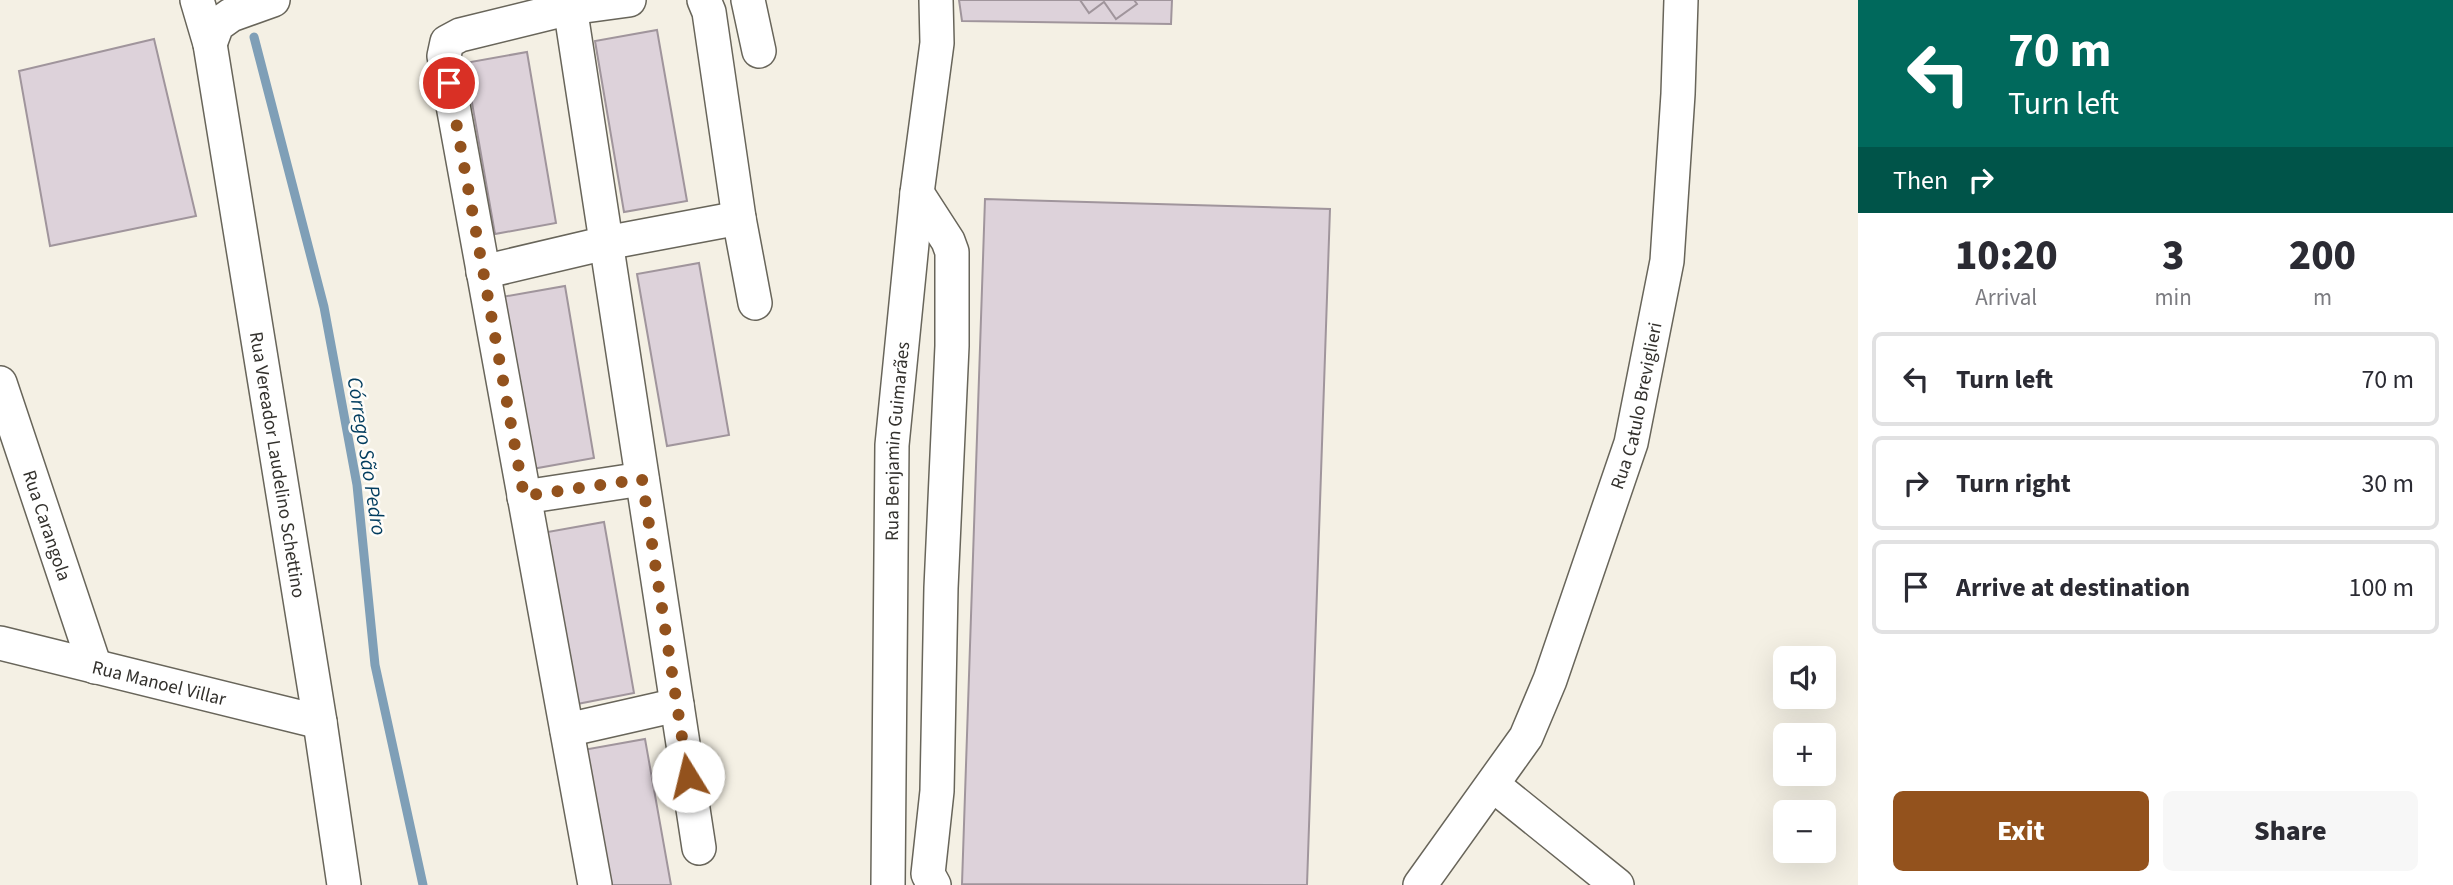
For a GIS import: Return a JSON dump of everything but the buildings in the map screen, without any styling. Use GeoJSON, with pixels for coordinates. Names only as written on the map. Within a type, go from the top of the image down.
{"type":"FeatureCollection","features":[{"type":"Feature","properties":{"kind":"street","name":"Rua Vereador Laudelino Schettino"},"geometry":{"type":"LineString","coordinates":[[197,0],[211,44],[344,885]]}},
{"type":"Feature","properties":{"kind":"street"},"geometry":{"type":"LineString","coordinates":[[211,44],[217,25],[231,15],[271,0]]}},
{"type":"Feature","properties":{"kind":"street"},"geometry":{"type":"LineString","coordinates":[[595,885],[444,56],[447,42],[460,35],[569,4],[629,0]]}},
{"type":"Feature","properties":{"kind":"street"},"geometry":{"type":"LineString","coordinates":[[704,0],[709,12],[739,218],[755,303]]}},
{"type":"Feature","properties":{"kind":"street"},"geometry":{"type":"LineString","coordinates":[[748,0],[759,51]]}},
{"type":"Feature","properties":{"kind":"street","name":"Rua Benjamin Guimarães"},"geometry":{"type":"LineString","coordinates":[[888,885],[892,445],[917,193],[937,43],[936,0]]}},
{"type":"Feature","properties":{"kind":"street","name":"Rua Catulo Breviglieri"},"geometry":{"type":"LineString","coordinates":[[1420,885],[1526,737],[1550,680],[1631,443],[1667,261],[1681,0]]}},
{"type":"Feature","properties":{"kind":"street"},"geometry":{"type":"LineString","coordinates":[[569,4],[699,848]]}},
{"type":"Feature","properties":{"kind":"street"},"geometry":{"type":"LineString","coordinates":[[917,193],[948,241],[952,252],[952,346],[941,588],[937,791],[928,874],[934,885]]}},
{"type":"Feature","properties":{"kind":"street"},"geometry":{"type":"LineString","coordinates":[[484,272],[606,243],[739,218]]}},
{"type":"Feature","properties":{"kind":"street","name":"Rua Carangola"},"geometry":{"type":"LineString","coordinates":[[0,383],[95,667]]}},
{"type":"Feature","properties":{"kind":"street"},"geometry":{"type":"LineString","coordinates":[[524,496],[642,479]]}},
{"type":"Feature","properties":{"kind":"street","name":"Rua Manoel Villar"},"geometry":{"type":"LineString","coordinates":[[0,643],[320,722]]}},
{"type":"Feature","properties":{"kind":"street"},"geometry":{"type":"LineString","coordinates":[[567,730],[677,705]]}},
{"type":"Feature","properties":{"kind":"street"},"geometry":{"type":"LineString","coordinates":[[1493,785],[1617,885]]}},
{"type":"Feature","properties":{"kind":"waterway","name":"Córrego São Pedro"},"geometry":{"type":"LineString","coordinates":[[254,37],[324,307],[357,485],[375,665],[423,885]]}},
{"type":"Feature","properties":{"kind":"route"},"geometry":{"type":"LineString","coordinates":[[449,83],[524,496],[642,479],[688,776]]}}]}
